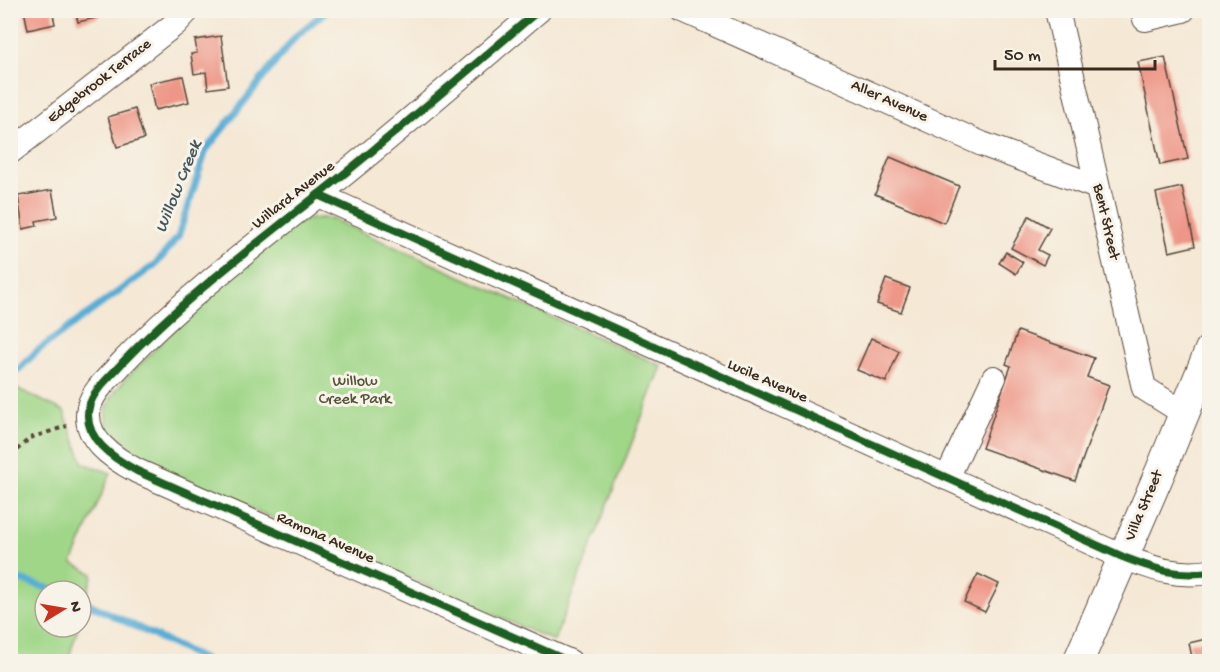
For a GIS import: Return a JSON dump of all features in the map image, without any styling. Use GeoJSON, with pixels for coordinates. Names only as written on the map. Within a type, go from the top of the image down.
{"type":"FeatureCollection","features":[{"type":"Feature","properties":{"kind":"main road","name":"Villa Street"},"geometry":{"type":"LineString","coordinates":[[1078,662],[1209,350]]}},
{"type":"Feature","properties":{"kind":"street","name":"Edgebrook Terrace"},"geometry":{"type":"LineString","coordinates":[[10,152],[175,24],[188,10]]}},
{"type":"Feature","properties":{"kind":"street","name":"Willard Avenue"},"geometry":{"type":"LineString","coordinates":[[88,420],[89,405],[96,392],[146,338],[248,250],[318,195],[539,10]]}},
{"type":"Feature","properties":{"kind":"street","name":"Aller Avenue"},"geometry":{"type":"LineString","coordinates":[[683,10],[982,144],[1097,187]]}},
{"type":"Feature","properties":{"kind":"street","name":"Bent Street"},"geometry":{"type":"LineString","coordinates":[[1057,10],[1144,387],[1184,413]]}},
{"type":"Feature","properties":{"kind":"street"},"geometry":{"type":"LineString","coordinates":[[1143,10],[1145,19],[1183,10]]}},
{"type":"Feature","properties":{"kind":"street","name":"Lucile Avenue"},"geometry":{"type":"LineString","coordinates":[[318,195],[1123,557],[1167,573],[1188,575],[1209,572]]}},
{"type":"Feature","properties":{"kind":"street"},"geometry":{"type":"LineString","coordinates":[[947,478],[994,378]]}},
{"type":"Feature","properties":{"kind":"street","name":"Ramona Avenue"},"geometry":{"type":"LineString","coordinates":[[88,420],[100,445],[114,459],[137,471],[570,662]]}},
{"type":"Feature","properties":{"kind":"path"},"geometry":{"type":"LineString","coordinates":[[10,456],[30,438],[88,420]]}},
{"type":"Feature","properties":{"kind":"green space","name":"Willow Creek Park"},"geometry":{"type":"Polygon","coordinates":[[[322,218],[332,219],[662,366],[554,641],[134,457],[118,443],[110,432],[106,412],[111,397],[181,322],[295,224],[322,218]]]}},
{"type":"Feature","properties":{"kind":"green space"},"geometry":{"type":"Polygon","coordinates":[[[14,387],[64,411],[83,463],[111,473],[72,563],[93,574],[92,579],[33,579],[33,639],[74,639],[68,661],[11,661],[10,390],[14,387]]]}},
{"type":"Feature","properties":{"kind":"building"},"geometry":{"type":"Polygon","coordinates":[[[24,10],[52,10],[55,24],[28,30],[24,10]]]}},
{"type":"Feature","properties":{"kind":"building"},"geometry":{"type":"Polygon","coordinates":[[[75,10],[98,10],[100,17],[78,22],[75,10]]]}},
{"type":"Feature","properties":{"kind":"building"},"geometry":{"type":"Polygon","coordinates":[[[221,36],[228,86],[208,89],[206,72],[194,74],[191,54],[197,53],[195,40],[221,36]]]}},
{"type":"Feature","properties":{"kind":"building"},"geometry":{"type":"Polygon","coordinates":[[[1165,57],[1188,159],[1160,165],[1138,62],[1165,57]]]}},
{"type":"Feature","properties":{"kind":"building"},"geometry":{"type":"Polygon","coordinates":[[[183,76],[189,102],[155,110],[149,83],[183,76]]]}},
{"type":"Feature","properties":{"kind":"building"},"geometry":{"type":"Polygon","coordinates":[[[135,109],[144,139],[117,147],[108,117],[135,109]]]}},
{"type":"Feature","properties":{"kind":"building"},"geometry":{"type":"Polygon","coordinates":[[[890,157],[959,186],[944,223],[875,194],[890,157]]]}},
{"type":"Feature","properties":{"kind":"building"},"geometry":{"type":"Polygon","coordinates":[[[1182,187],[1195,246],[1169,252],[1156,193],[1182,187]]]}},
{"type":"Feature","properties":{"kind":"building"},"geometry":{"type":"Polygon","coordinates":[[[52,190],[57,217],[36,221],[37,226],[23,229],[18,196],[52,190]]]}},
{"type":"Feature","properties":{"kind":"building"},"geometry":{"type":"Polygon","coordinates":[[[1029,216],[1050,228],[1038,250],[1048,255],[1043,265],[1011,248],[1029,216]]]}},
{"type":"Feature","properties":{"kind":"building"},"geometry":{"type":"Polygon","coordinates":[[[1006,252],[1023,262],[1016,274],[999,263],[1006,252]]]}},
{"type":"Feature","properties":{"kind":"building"},"geometry":{"type":"Polygon","coordinates":[[[886,279],[910,288],[901,312],[877,304],[886,279]]]}},
{"type":"Feature","properties":{"kind":"building"},"geometry":{"type":"Polygon","coordinates":[[[1018,331],[1094,358],[1087,377],[1109,385],[1075,481],[982,448],[1011,366],[1006,364],[1018,331]]]}},
{"type":"Feature","properties":{"kind":"building"},"geometry":{"type":"Polygon","coordinates":[[[871,338],[899,351],[886,382],[857,370],[871,338]]]}},
{"type":"Feature","properties":{"kind":"building"},"geometry":{"type":"Polygon","coordinates":[[[978,574],[999,584],[985,612],[964,602],[978,574]]]}},
{"type":"Feature","properties":{"kind":"building"},"geometry":{"type":"Polygon","coordinates":[[[1210,638],[1210,662],[1193,662],[1189,643],[1210,638]]]}},
{"type":"Feature","properties":{"kind":"waterway","name":"Willow Creek"},"geometry":{"type":"LineString","coordinates":[[10,378],[37,351],[156,264],[178,237],[206,150],[296,36],[327,10]]}},
{"type":"Feature","properties":{"kind":"waterway"},"geometry":{"type":"LineString","coordinates":[[10,577],[33,584]]}},
{"type":"Feature","properties":{"kind":"waterway"},"geometry":{"type":"LineString","coordinates":[[93,606],[209,662]]}},
{"type":"Feature","properties":{"kind":"cycle path"},"geometry":{"type":"LineString","coordinates":[[539,10],[347,172],[168,318],[98,389],[91,401],[88,418],[90,428],[101,446],[118,460],[137,471],[570,662]]}},
{"type":"Feature","properties":{"kind":"cycle path"},"geometry":{"type":"LineString","coordinates":[[318,195],[1123,557],[1176,573],[1210,572]]}}]}
